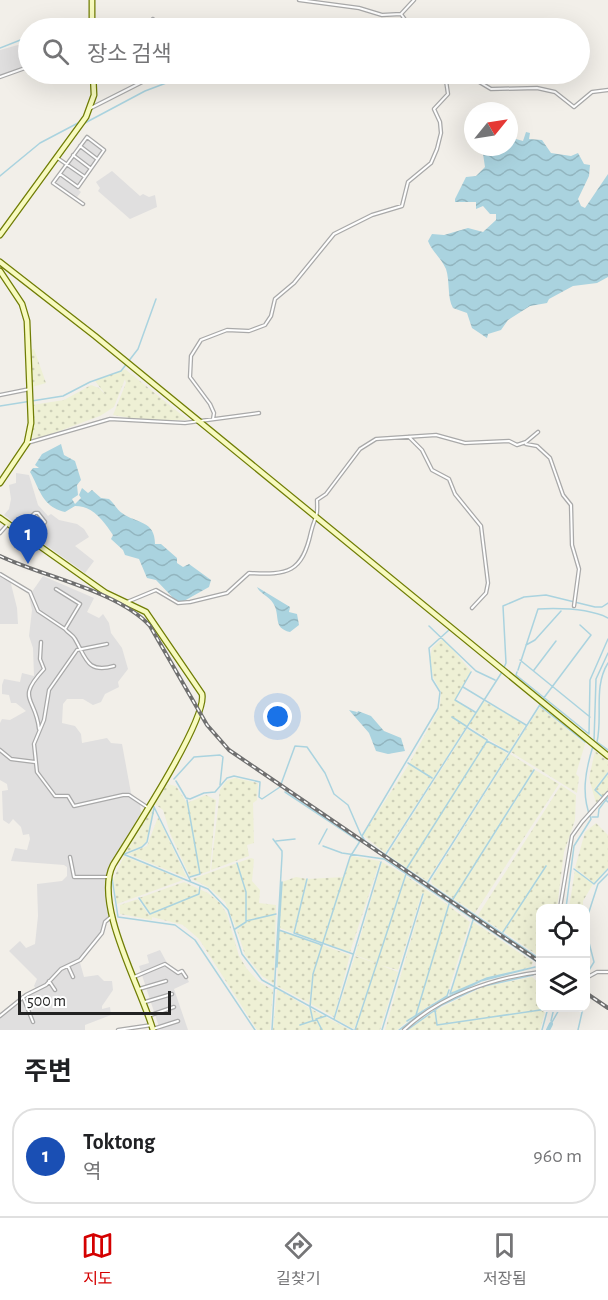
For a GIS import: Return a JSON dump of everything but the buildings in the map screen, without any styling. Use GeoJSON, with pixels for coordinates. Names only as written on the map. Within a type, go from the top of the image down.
{"type":"FeatureCollection","features":[{"type":"Feature","properties":{"kind":"main road"},"geometry":{"type":"LineString","coordinates":[[92,0],[92,18]]}},
{"type":"Feature","properties":{"kind":"main road"},"geometry":{"type":"LineString","coordinates":[[0,236],[89,109],[94,95],[93,84]]}},
{"type":"Feature","properties":{"kind":"main road"},"geometry":{"type":"LineString","coordinates":[[0,262],[95,336],[197,422],[608,756]]}},
{"type":"Feature","properties":{"kind":"main road"},"geometry":{"type":"LineString","coordinates":[[0,271],[17,296],[26,315],[31,429],[27,443],[0,483]]}},
{"type":"Feature","properties":{"kind":"main road"},"geometry":{"type":"LineString","coordinates":[[0,519],[106,593],[150,615],[203,699],[192,732],[108,878],[114,914],[132,978],[152,1028]]}},
{"type":"Feature","properties":{"kind":"street"},"geometry":{"type":"LineString","coordinates":[[299,0],[359,8],[381,15],[401,14],[414,0]]}},
{"type":"Feature","properties":{"kind":"street"},"geometry":{"type":"LineString","coordinates":[[401,14],[404,18]]}},
{"type":"Feature","properties":{"kind":"street"},"geometry":{"type":"LineString","coordinates":[[0,77],[18,71]]}},
{"type":"Feature","properties":{"kind":"street"},"geometry":{"type":"LineString","coordinates":[[89,109],[138,84]]}},
{"type":"Feature","properties":{"kind":"street"},"geometry":{"type":"LineString","coordinates":[[213,418],[214,413],[210,404],[190,377],[191,356],[197,346],[204,339],[226,330],[249,331],[265,325],[272,316],[275,298],[299,277],[334,234],[372,215],[402,206],[408,182],[431,163],[437,149],[441,133],[440,122],[434,109],[448,94],[446,84]]}},
{"type":"Feature","properties":{"kind":"street"},"geometry":{"type":"LineString","coordinates":[[483,84],[491,89],[537,88],[555,92],[574,106],[592,92],[608,90]]}},
{"type":"Feature","properties":{"kind":"street"},"geometry":{"type":"LineString","coordinates":[[60,174],[78,187],[104,150],[87,137],[53,183],[83,204]]}},
{"type":"Feature","properties":{"kind":"street"},"geometry":{"type":"LineString","coordinates":[[80,146],[98,160]]}},
{"type":"Feature","properties":{"kind":"street"},"geometry":{"type":"LineString","coordinates":[[74,155],[92,169]]}},
{"type":"Feature","properties":{"kind":"street"},"geometry":{"type":"LineString","coordinates":[[56,157],[85,177]]}},
{"type":"Feature","properties":{"kind":"street"},"geometry":{"type":"LineString","coordinates":[[0,395],[30,389]]}},
{"type":"Feature","properties":{"kind":"street"},"geometry":{"type":"LineString","coordinates":[[27,443],[110,419],[150,423],[197,422],[259,413]]}},
{"type":"Feature","properties":{"kind":"street"},"geometry":{"type":"LineString","coordinates":[[523,444],[538,432]]}},
{"type":"Feature","properties":{"kind":"street"},"geometry":{"type":"LineString","coordinates":[[127,602],[156,590],[178,603],[190,602],[227,593],[249,573],[267,575],[283,572],[306,555],[317,518],[316,500],[326,494],[360,449],[376,439],[436,435],[465,443],[509,441],[517,445],[537,446],[550,458],[563,495],[571,506],[572,545],[579,568],[574,606]]}},
{"type":"Feature","properties":{"kind":"street"},"geometry":{"type":"LineString","coordinates":[[409,437],[422,450],[432,470],[449,479],[455,494],[481,526],[488,583],[486,593],[472,608]]}},
{"type":"Feature","properties":{"kind":"street"},"geometry":{"type":"LineString","coordinates":[[17,530],[35,513],[38,513],[45,522],[30,540]]}},
{"type":"Feature","properties":{"kind":"street"},"geometry":{"type":"LineString","coordinates":[[0,533],[8,524]]}},
{"type":"Feature","properties":{"kind":"street"},"geometry":{"type":"LineString","coordinates":[[0,574],[30,592],[39,611],[74,637],[83,657],[98,669],[114,666]]}},
{"type":"Feature","properties":{"kind":"street"},"geometry":{"type":"LineString","coordinates":[[56,589],[80,604],[65,629]]}},
{"type":"Feature","properties":{"kind":"street"},"geometry":{"type":"LineString","coordinates":[[40,731],[39,721],[30,705],[29,688],[34,678],[44,669],[40,659],[41,642]]}},
{"type":"Feature","properties":{"kind":"street"},"geometry":{"type":"LineString","coordinates":[[107,644],[78,650],[49,690],[40,731],[33,744],[35,762],[44,785],[55,796],[68,796],[74,806],[129,795],[147,807]]}},
{"type":"Feature","properties":{"kind":"street"},"geometry":{"type":"LineString","coordinates":[[0,750],[11,759],[35,762]]}},
{"type":"Feature","properties":{"kind":"street"},"geometry":{"type":"LineString","coordinates":[[561,904],[570,842],[589,814],[608,793]]}},
{"type":"Feature","properties":{"kind":"street"},"geometry":{"type":"LineString","coordinates":[[70,857],[74,877],[108,878]]}},
{"type":"Feature","properties":{"kind":"street"},"geometry":{"type":"LineString","coordinates":[[0,1016],[23,997],[86,955],[102,933],[105,922],[114,914]]}},
{"type":"Feature","properties":{"kind":"street"},"geometry":{"type":"LineString","coordinates":[[132,978],[165,964],[178,973],[182,971],[186,977]]}},
{"type":"Feature","properties":{"kind":"street"},"geometry":{"type":"LineString","coordinates":[[68,966],[73,978]]}},
{"type":"Feature","properties":{"kind":"street"},"geometry":{"type":"LineString","coordinates":[[590,976],[597,972],[608,972]]}},
{"type":"Feature","properties":{"kind":"street"},"geometry":{"type":"LineString","coordinates":[[404,1030],[438,1005],[483,984],[536,973]]}},
{"type":"Feature","properties":{"kind":"street"},"geometry":{"type":"LineString","coordinates":[[50,981],[55,990]]}},
{"type":"Feature","properties":{"kind":"street"},"geometry":{"type":"LineString","coordinates":[[137,990],[166,981]]}},
{"type":"Feature","properties":{"kind":"street"},"geometry":{"type":"LineString","coordinates":[[142,1003],[172,993]]}},
{"type":"Feature","properties":{"kind":"street"},"geometry":{"type":"LineString","coordinates":[[23,997],[33,1022]]}},
{"type":"Feature","properties":{"kind":"street"},"geometry":{"type":"LineString","coordinates":[[148,1016],[174,1007]]}},
{"type":"Feature","properties":{"kind":"street"},"geometry":{"type":"LineString","coordinates":[[118,1030],[152,1028],[178,1021]]}},
{"type":"Feature","properties":{"kind":"shaded area"},"geometry":{"type":"Polygon","coordinates":[[[18,45],[18,70],[0,76],[0,50],[18,45]]]}},
{"type":"Feature","properties":{"kind":"shaded area"},"geometry":{"type":"Polygon","coordinates":[[[87,138],[103,151],[76,188],[81,192],[77,197],[54,183],[87,138]]]}},
{"type":"Feature","properties":{"kind":"shaded area"},"geometry":{"type":"Polygon","coordinates":[[[112,171],[140,196],[155,195],[157,207],[130,219],[98,191],[100,188],[96,182],[112,171]]]}},
{"type":"Feature","properties":{"kind":"shaded area"},"geometry":{"type":"Polygon","coordinates":[[[16,473],[29,475],[38,505],[48,516],[51,514],[59,520],[77,524],[84,529],[89,537],[75,546],[94,561],[85,573],[4,515],[9,509],[11,499],[9,485],[16,483],[16,473]]]}},
{"type":"Feature","properties":{"kind":"shaded area"},"geometry":{"type":"Polygon","coordinates":[[[0,575],[10,580],[17,608],[18,624],[0,624],[0,575]]]}},
{"type":"Feature","properties":{"kind":"shaded area"},"geometry":{"type":"Polygon","coordinates":[[[43,576],[94,598],[87,612],[99,618],[103,614],[109,623],[111,633],[122,648],[128,669],[118,682],[119,687],[105,694],[101,702],[93,705],[83,699],[67,699],[63,704],[62,723],[75,726],[81,734],[82,743],[107,738],[111,743],[122,744],[131,793],[140,803],[141,813],[107,875],[112,913],[105,920],[101,933],[79,959],[84,977],[98,975],[104,981],[112,981],[113,990],[102,1006],[102,1009],[110,1007],[111,1015],[85,1025],[85,1030],[0,1030],[0,1017],[37,990],[34,986],[37,979],[9,951],[20,941],[26,948],[35,944],[38,916],[37,884],[62,881],[67,876],[67,867],[64,865],[11,861],[15,848],[27,850],[30,839],[29,834],[23,835],[21,827],[13,819],[9,824],[3,820],[2,791],[8,790],[7,784],[0,780],[0,723],[2,719],[10,720],[26,711],[16,703],[11,703],[9,695],[2,694],[2,685],[4,679],[20,682],[22,673],[34,676],[33,648],[29,636],[32,610],[29,596],[43,576]]]}},
{"type":"Feature","properties":{"kind":"shaded area"},"geometry":{"type":"Polygon","coordinates":[[[160,950],[167,963],[178,970],[183,969],[189,982],[174,989],[188,1030],[160,1030],[139,966],[149,963],[147,955],[160,950]]]}},
{"type":"Feature","properties":{"kind":"green space"},"geometry":{"type":"Polygon","coordinates":[[[34,349],[46,383],[32,387],[30,350],[34,349]]]}},
{"type":"Feature","properties":{"kind":"green space"},"geometry":{"type":"Polygon","coordinates":[[[125,369],[188,420],[141,420],[113,415],[126,383],[125,379],[114,407],[100,416],[35,440],[31,437],[32,405],[64,400],[91,385],[99,388],[106,395],[95,381],[125,369]]]}},
{"type":"Feature","properties":{"kind":"green space"},"geometry":{"type":"Polygon","coordinates":[[[443,638],[471,671],[455,700],[475,713],[385,853],[363,835],[409,764],[440,707],[441,692],[433,677],[430,658],[432,648],[443,638]]]}},
{"type":"Feature","properties":{"kind":"green space"},"geometry":{"type":"Polygon","coordinates":[[[484,701],[525,725],[509,752],[468,726],[484,701]]]}},
{"type":"Feature","properties":{"kind":"green space"},"geometry":{"type":"Polygon","coordinates":[[[540,707],[585,744],[576,774],[579,777],[577,793],[511,752],[540,707]]]}},
{"type":"Feature","properties":{"kind":"green space"},"geometry":{"type":"Polygon","coordinates":[[[467,729],[487,740],[482,750],[488,741],[508,754],[427,881],[389,856],[389,852],[467,729]]]}},
{"type":"Feature","properties":{"kind":"green space"},"geometry":{"type":"Polygon","coordinates":[[[595,751],[608,761],[608,772],[594,789],[608,774],[608,791],[602,798],[597,793],[601,798],[596,803],[589,778],[595,751]]]}},
{"type":"Feature","properties":{"kind":"green space"},"geometry":{"type":"Polygon","coordinates":[[[510,754],[534,769],[454,899],[432,884],[431,880],[510,754]]]}},
{"type":"Feature","properties":{"kind":"green space"},"geometry":{"type":"Polygon","coordinates":[[[535,770],[559,784],[475,913],[454,899],[535,770]]]}},
{"type":"Feature","properties":{"kind":"green space"},"geometry":{"type":"Polygon","coordinates":[[[235,778],[258,783],[257,800],[253,803],[254,843],[247,845],[249,856],[211,870],[220,790],[226,781],[235,778]]]}},
{"type":"Feature","properties":{"kind":"green space"},"geometry":{"type":"Polygon","coordinates":[[[167,784],[176,786],[187,803],[206,795],[216,800],[210,871],[190,877],[170,833],[163,810],[155,804],[167,784]]]}},
{"type":"Feature","properties":{"kind":"green space"},"geometry":{"type":"Polygon","coordinates":[[[561,785],[576,795],[575,820],[564,852],[558,904],[536,904],[536,954],[504,932],[526,896],[503,932],[478,915],[561,785]]]}},
{"type":"Feature","properties":{"kind":"green space"},"geometry":{"type":"Polygon","coordinates":[[[150,808],[154,813],[146,842],[141,847],[123,853],[150,808]]]}},
{"type":"Feature","properties":{"kind":"green space"},"geometry":{"type":"Polygon","coordinates":[[[158,817],[187,878],[128,854],[147,846],[158,817]]]}},
{"type":"Feature","properties":{"kind":"green space"},"geometry":{"type":"Polygon","coordinates":[[[596,823],[608,835],[608,868],[594,883],[575,868],[585,832],[596,823]]]}},
{"type":"Feature","properties":{"kind":"green space"},"geometry":{"type":"Polygon","coordinates":[[[124,856],[183,880],[117,904],[113,880],[124,856]]]}},
{"type":"Feature","properties":{"kind":"green space"},"geometry":{"type":"Polygon","coordinates":[[[351,856],[380,861],[350,952],[294,933],[308,879],[344,877],[351,856]]]}},
{"type":"Feature","properties":{"kind":"green space"},"geometry":{"type":"Polygon","coordinates":[[[251,858],[254,859],[252,881],[260,890],[259,903],[276,905],[274,984],[262,976],[245,955],[237,930],[241,926],[236,928],[225,902],[208,887],[192,879],[251,858]]]}},
{"type":"Feature","properties":{"kind":"green space"},"geometry":{"type":"Polygon","coordinates":[[[382,862],[405,875],[381,950],[406,876],[448,905],[445,915],[449,906],[470,922],[447,995],[416,1014],[397,1030],[385,1030],[424,895],[422,893],[398,970],[380,965],[398,972],[380,1030],[355,1030],[372,978],[354,1029],[335,1019],[355,956],[378,964],[378,960],[376,963],[355,955],[382,862]]]}},
{"type":"Feature","properties":{"kind":"green space"},"geometry":{"type":"Polygon","coordinates":[[[575,870],[593,884],[583,904],[570,904],[575,870]]]}},
{"type":"Feature","properties":{"kind":"green space"},"geometry":{"type":"Polygon","coordinates":[[[296,877],[307,879],[293,933],[280,928],[282,882],[296,877]]]}},
{"type":"Feature","properties":{"kind":"green space"},"geometry":{"type":"Polygon","coordinates":[[[184,882],[208,893],[220,903],[227,914],[239,956],[258,981],[273,990],[270,1030],[257,1030],[199,939],[183,925],[152,917],[152,920],[120,914],[120,905],[138,899],[149,915],[180,902],[150,914],[139,898],[184,882]]]}},
{"type":"Feature","properties":{"kind":"green space"},"geometry":{"type":"Polygon","coordinates":[[[472,921],[533,962],[531,967],[480,980],[451,994],[472,921]]]}},
{"type":"Feature","properties":{"kind":"green space"},"geometry":{"type":"Polygon","coordinates":[[[279,930],[350,955],[334,1017],[311,1004],[313,979],[309,1003],[277,986],[279,930]]]}},
{"type":"Feature","properties":{"kind":"green space"},"geometry":{"type":"Polygon","coordinates":[[[532,977],[536,980],[536,1012],[545,1012],[540,1030],[408,1030],[435,1011],[436,1019],[436,1010],[483,987],[532,977]]]}},
{"type":"Feature","properties":{"kind":"green space"},"geometry":{"type":"Polygon","coordinates":[[[277,989],[309,1008],[350,1030],[273,1030],[277,989]]]}},
{"type":"Feature","properties":{"kind":"water"},"geometry":{"type":"Polygon","coordinates":[[[526,132],[530,133],[529,139],[542,140],[551,153],[571,156],[578,153],[584,164],[590,165],[589,176],[578,199],[581,206],[585,208],[608,174],[608,277],[597,283],[573,286],[549,299],[547,303],[530,306],[508,320],[501,330],[488,334],[487,338],[472,328],[467,313],[453,308],[446,269],[428,241],[432,234],[444,235],[468,228],[483,232],[496,220],[496,214],[490,214],[483,206],[476,209],[476,202],[455,202],[455,199],[466,177],[476,176],[485,167],[483,156],[518,156],[518,140],[523,141],[526,132]]]}},
{"type":"Feature","properties":{"kind":"water"},"geometry":{"type":"Polygon","coordinates":[[[61,444],[64,455],[75,461],[81,480],[77,485],[78,495],[72,499],[75,504],[81,498],[79,495],[82,488],[88,493],[92,490],[101,498],[109,499],[122,513],[149,527],[155,544],[161,544],[177,558],[177,563],[183,567],[189,564],[211,580],[209,587],[184,601],[176,601],[156,580],[147,578],[139,559],[125,555],[111,539],[113,535],[106,525],[93,512],[75,506],[65,512],[57,510],[46,502],[30,472],[33,468],[39,468],[35,465],[42,454],[61,444]]]}},
{"type":"Feature","properties":{"kind":"water"},"geometry":{"type":"Polygon","coordinates":[[[257,587],[290,607],[289,612],[297,614],[299,625],[290,632],[284,630],[279,624],[273,603],[257,587]]]}},
{"type":"Feature","properties":{"kind":"water"},"geometry":{"type":"Polygon","coordinates":[[[349,710],[357,712],[356,715],[358,711],[371,716],[384,731],[401,738],[405,751],[388,754],[376,751],[369,733],[349,710]]]}},
{"type":"Feature","properties":{"kind":"waterway"},"geometry":{"type":"LineString","coordinates":[[0,48],[18,41]]}},
{"type":"Feature","properties":{"kind":"waterway"},"geometry":{"type":"LineString","coordinates":[[83,124],[145,91],[164,84]]}},
{"type":"Feature","properties":{"kind":"waterway"},"geometry":{"type":"LineString","coordinates":[[0,176],[40,143],[78,123]]}},
{"type":"Feature","properties":{"kind":"waterway"},"geometry":{"type":"LineString","coordinates":[[0,406],[63,396],[90,382],[121,371],[138,349],[156,299]]}},
{"type":"Feature","properties":{"kind":"waterway"},"geometry":{"type":"LineString","coordinates":[[386,854],[502,672],[506,663],[503,606],[524,597],[546,595],[595,607],[602,607],[608,603]]}},
{"type":"Feature","properties":{"kind":"waterway"},"geometry":{"type":"LineString","coordinates":[[518,670],[538,609],[583,611],[608,618]]}},
{"type":"Feature","properties":{"kind":"waterway"},"geometry":{"type":"LineString","coordinates":[[526,645],[535,640],[561,611]]}},
{"type":"Feature","properties":{"kind":"waterway"},"geometry":{"type":"LineString","coordinates":[[543,699],[591,635],[580,625]]}},
{"type":"Feature","properties":{"kind":"waterway"},"geometry":{"type":"LineString","coordinates":[[429,626],[476,671],[495,680]]}},
{"type":"Feature","properties":{"kind":"waterway"},"geometry":{"type":"LineString","coordinates":[[449,630],[429,648],[432,679],[440,692],[438,708],[362,836],[365,841],[539,958]]}},
{"type":"Feature","properties":{"kind":"waterway"},"geometry":{"type":"LineString","coordinates":[[517,672],[516,675],[589,734],[590,680],[608,639]]}},
{"type":"Feature","properties":{"kind":"waterway"},"geometry":{"type":"LineString","coordinates":[[534,670],[556,641]]}},
{"type":"Feature","properties":{"kind":"waterway"},"geometry":{"type":"LineString","coordinates":[[594,741],[596,679],[608,653]]}},
{"type":"Feature","properties":{"kind":"waterway"},"geometry":{"type":"LineString","coordinates":[[520,660],[590,717]]}},
{"type":"Feature","properties":{"kind":"waterway"},"geometry":{"type":"LineString","coordinates":[[608,663],[601,682],[597,742],[608,750]]}},
{"type":"Feature","properties":{"kind":"waterway"},"geometry":{"type":"LineString","coordinates":[[471,672],[455,700],[475,712]]}},
{"type":"Feature","properties":{"kind":"waterway"},"geometry":{"type":"LineString","coordinates":[[463,687],[526,725]]}},
{"type":"Feature","properties":{"kind":"waterway"},"geometry":{"type":"LineString","coordinates":[[428,882],[541,703]]}},
{"type":"Feature","properties":{"kind":"waterway"},"geometry":{"type":"LineString","coordinates":[[540,706],[585,742]]}},
{"type":"Feature","properties":{"kind":"waterway"},"geometry":{"type":"LineString","coordinates":[[452,717],[466,726]]}},
{"type":"Feature","properties":{"kind":"waterway"},"geometry":{"type":"LineString","coordinates":[[468,728],[487,740]]}},
{"type":"Feature","properties":{"kind":"waterway"},"geometry":{"type":"LineString","coordinates":[[407,868],[487,741],[508,752]]}},
{"type":"Feature","properties":{"kind":"waterway"},"geometry":{"type":"LineString","coordinates":[[176,781],[186,798],[190,799],[204,793],[215,792],[227,778],[234,776],[260,782],[259,797],[262,799],[280,787],[295,746],[307,747],[325,773],[334,794],[348,805],[361,835]]}},
{"type":"Feature","properties":{"kind":"waterway"},"geometry":{"type":"LineString","coordinates":[[567,904],[574,846],[591,819],[586,801],[585,783],[593,746]]}},
{"type":"Feature","properties":{"kind":"waterway"},"geometry":{"type":"LineString","coordinates":[[174,779],[194,757],[220,755],[223,757],[220,785]]}},
{"type":"Feature","properties":{"kind":"waterway"},"geometry":{"type":"LineString","coordinates":[[408,763],[432,778]]}},
{"type":"Feature","properties":{"kind":"waterway"},"geometry":{"type":"LineString","coordinates":[[453,899],[534,770]]}},
{"type":"Feature","properties":{"kind":"waterway"},"geometry":{"type":"LineString","coordinates":[[608,773],[595,790],[608,802]]}},
{"type":"Feature","properties":{"kind":"waterway"},"geometry":{"type":"LineString","coordinates":[[285,792],[359,841]]}},
{"type":"Feature","properties":{"kind":"waterway"},"geometry":{"type":"LineString","coordinates":[[592,817],[598,817],[599,809],[608,797]]}},
{"type":"Feature","properties":{"kind":"waterway"},"geometry":{"type":"LineString","coordinates":[[187,800],[200,874],[190,877]]}},
{"type":"Feature","properties":{"kind":"waterway"},"geometry":{"type":"LineString","coordinates":[[153,805],[191,882]]}},
{"type":"Feature","properties":{"kind":"waterway"},"geometry":{"type":"LineString","coordinates":[[122,855],[142,847],[147,842],[154,808]]}},
{"type":"Feature","properties":{"kind":"waterway"},"geometry":{"type":"LineString","coordinates":[[319,844],[327,829]]}},
{"type":"Feature","properties":{"kind":"waterway"},"geometry":{"type":"LineString","coordinates":[[322,1030],[317,1020],[313,1021],[310,1007],[313,974],[350,857],[362,838]]}},
{"type":"Feature","properties":{"kind":"waterway"},"geometry":{"type":"LineString","coordinates":[[272,1030],[282,856],[282,851],[273,839]]}},
{"type":"Feature","properties":{"kind":"waterway"},"geometry":{"type":"LineString","coordinates":[[276,841],[295,839]]}},
{"type":"Feature","properties":{"kind":"waterway"},"geometry":{"type":"LineString","coordinates":[[323,846],[342,853],[384,859],[536,961]]}},
{"type":"Feature","properties":{"kind":"waterway"},"geometry":{"type":"LineString","coordinates":[[123,854],[208,889],[228,910],[242,954],[262,980],[353,1030]]}},
{"type":"Feature","properties":{"kind":"waterway"},"geometry":{"type":"LineString","coordinates":[[334,1019],[381,862]]}},
{"type":"Feature","properties":{"kind":"waterway"},"geometry":{"type":"LineString","coordinates":[[237,863],[246,892],[246,921],[276,914]]}},
{"type":"Feature","properties":{"kind":"waterway"},"geometry":{"type":"LineString","coordinates":[[503,932],[546,866]]}},
{"type":"Feature","properties":{"kind":"waterway"},"geometry":{"type":"LineString","coordinates":[[574,869],[594,884],[608,869]]}},
{"type":"Feature","properties":{"kind":"waterway"},"geometry":{"type":"LineString","coordinates":[[355,1030],[406,874]]}},
{"type":"Feature","properties":{"kind":"waterway"},"geometry":{"type":"LineString","coordinates":[[590,909],[598,884],[608,874]]}},
{"type":"Feature","properties":{"kind":"waterway"},"geometry":{"type":"LineString","coordinates":[[112,878],[118,917],[175,925],[195,940],[255,1030]]}},
{"type":"Feature","properties":{"kind":"waterway"},"geometry":{"type":"LineString","coordinates":[[307,879],[294,933],[353,954]]}},
{"type":"Feature","properties":{"kind":"waterway"},"geometry":{"type":"LineString","coordinates":[[279,929],[282,882]]}},
{"type":"Feature","properties":{"kind":"waterway"},"geometry":{"type":"LineString","coordinates":[[139,898],[150,914],[199,894],[200,886]]}},
{"type":"Feature","properties":{"kind":"waterway"},"geometry":{"type":"LineString","coordinates":[[382,1030],[423,894]]}},
{"type":"Feature","properties":{"kind":"waterway"},"geometry":{"type":"LineString","coordinates":[[416,1015],[449,904]]}},
{"type":"Feature","properties":{"kind":"waterway"},"geometry":{"type":"LineString","coordinates":[[473,920],[450,994],[487,978],[531,968]]}},
{"type":"Feature","properties":{"kind":"waterway"},"geometry":{"type":"LineString","coordinates":[[235,929],[246,922]]}},
{"type":"Feature","properties":{"kind":"waterway"},"geometry":{"type":"LineString","coordinates":[[277,967],[279,930],[322,945]]}},
{"type":"Feature","properties":{"kind":"waterway"},"geometry":{"type":"LineString","coordinates":[[590,946],[594,962],[590,968]]}},
{"type":"Feature","properties":{"kind":"waterway"},"geometry":{"type":"LineString","coordinates":[[399,1030],[432,1005],[481,981],[535,967]]}},
{"type":"Feature","properties":{"kind":"waterway"},"geometry":{"type":"LineString","coordinates":[[407,1030],[442,1005],[480,987],[533,975]]}},
{"type":"Feature","properties":{"kind":"waterway"},"geometry":{"type":"LineString","coordinates":[[407,1021],[447,996],[449,990]]}},
{"type":"Feature","properties":{"kind":"waterway"},"geometry":{"type":"LineString","coordinates":[[435,1010],[437,1025],[536,1011]]}},
{"type":"Feature","properties":{"kind":"waterway"},"geometry":{"type":"LineString","coordinates":[[542,1030],[547,1012]]}},
{"type":"Feature","properties":{"kind":"waterway"},"geometry":{"type":"LineString","coordinates":[[551,1021],[553,1012]]}},
{"type":"Feature","properties":{"kind":"waterway"},"geometry":{"type":"LineString","coordinates":[[551,1024],[558,1012]]}},
{"type":"Feature","properties":{"kind":"waterway"},"geometry":{"type":"LineString","coordinates":[[578,1030],[582,1012]]}},
{"type":"Feature","properties":{"kind":"waterway"},"geometry":{"type":"LineString","coordinates":[[316,1019],[326,1016]]}},
{"type":"Feature","properties":{"kind":"waterway"},"geometry":{"type":"LineString","coordinates":[[300,1025],[312,1021]]}},
{"type":"Feature","properties":{"kind":"waterway"},"geometry":{"type":"LineString","coordinates":[[548,1030],[551,1024]]}},
{"type":"Feature","properties":{"kind":"railway"},"geometry":{"type":"LineString","coordinates":[[0,556],[100,594],[136,614],[150,626],[207,725],[229,750],[536,959]]}},
{"type":"Feature","properties":{"kind":"railway"},"geometry":{"type":"LineString","coordinates":[[590,996],[608,1008]]}},
{"type":"Feature","properties":{"kind":"place","name":"Toktong"},"geometry":{"type":"Point","coordinates":[28,564]}}]}
